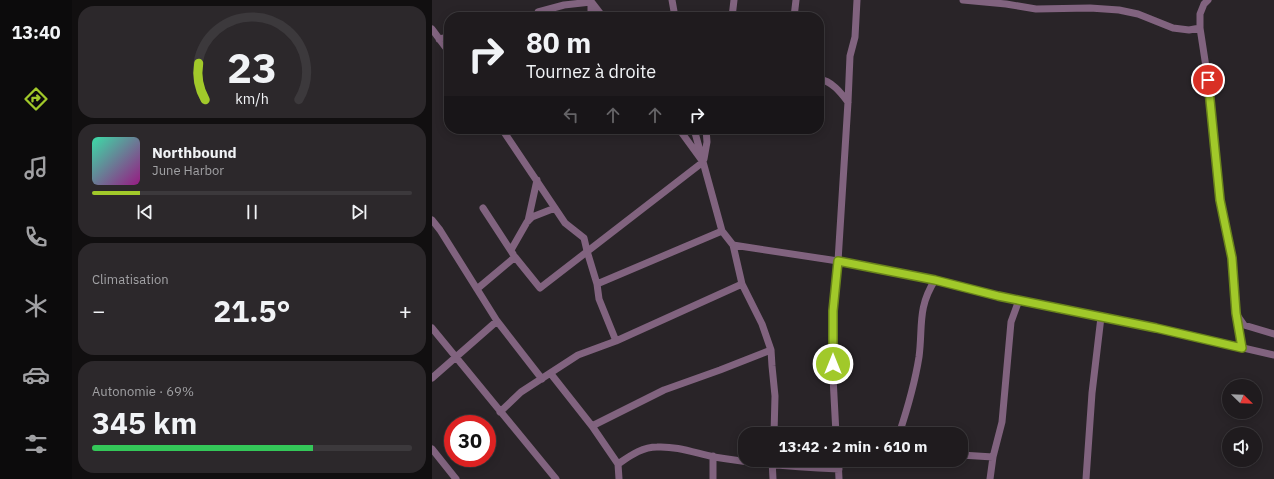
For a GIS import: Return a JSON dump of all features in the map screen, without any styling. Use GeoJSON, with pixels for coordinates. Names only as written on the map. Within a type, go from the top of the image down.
{"type":"FeatureCollection","features":[{"type":"Feature","properties":{"kind":"street"},"geometry":{"type":"LineString","coordinates":[[672,0],[673,12]]}},
{"type":"Feature","properties":{"kind":"street"},"geometry":{"type":"LineString","coordinates":[[733,12],[734,0]]}},
{"type":"Feature","properties":{"kind":"street"},"geometry":{"type":"LineString","coordinates":[[795,12],[796,0]]}},
{"type":"Feature","properties":{"kind":"street"},"geometry":{"type":"LineString","coordinates":[[836,427],[833,377],[833,311],[838,261],[850,56],[855,37],[857,0]]}},
{"type":"Feature","properties":{"kind":"street"},"geometry":{"type":"LineString","coordinates":[[963,0],[1006,4],[1036,9],[1090,8],[1119,10],[1138,14],[1173,28],[1189,30],[1200,28]]}},
{"type":"Feature","properties":{"kind":"street"},"geometry":{"type":"LineString","coordinates":[[1208,0],[1204,4],[1200,14],[1200,28],[1210,93],[1220,200],[1232,258],[1236,313],[1242,348]]}},
{"type":"Feature","properties":{"kind":"street"},"geometry":{"type":"LineString","coordinates":[[538,12],[564,5],[590,1]]}},
{"type":"Feature","properties":{"kind":"street"},"geometry":{"type":"LineString","coordinates":[[590,1],[591,12]]}},
{"type":"Feature","properties":{"kind":"street"},"geometry":{"type":"LineString","coordinates":[[590,1],[599,12]]}},
{"type":"Feature","properties":{"kind":"street"},"geometry":{"type":"LineString","coordinates":[[432,29],[444,46]]}},
{"type":"Feature","properties":{"kind":"street"},"geometry":{"type":"LineString","coordinates":[[439,39],[444,38]]}},
{"type":"Feature","properties":{"kind":"street"},"geometry":{"type":"LineString","coordinates":[[824,81],[838,89],[848,102]]}},
{"type":"Feature","properties":{"kind":"street"},"geometry":{"type":"LineString","coordinates":[[505,134],[565,223],[584,238],[597,284],[599,299],[616,341]]}},
{"type":"Feature","properties":{"kind":"street"},"geometry":{"type":"LineString","coordinates":[[683,134],[703,162]]}},
{"type":"Feature","properties":{"kind":"street"},"geometry":{"type":"LineString","coordinates":[[695,134],[722,231],[733,245],[742,284],[762,324],[772,350],[775,396],[774,427]]}},
{"type":"Feature","properties":{"kind":"street"},"geometry":{"type":"LineString","coordinates":[[484,208],[513,254],[540,288],[703,162],[707,142],[706,134]]}},
{"type":"Feature","properties":{"kind":"street"},"geometry":{"type":"LineString","coordinates":[[477,289],[513,254],[527,222],[537,180]]}},
{"type":"Feature","properties":{"kind":"street"},"geometry":{"type":"LineString","coordinates":[[527,222],[532,217],[555,208]]}},
{"type":"Feature","properties":{"kind":"street"},"geometry":{"type":"LineString","coordinates":[[432,220],[440,230],[497,321],[542,379]]}},
{"type":"Feature","properties":{"kind":"street"},"geometry":{"type":"LineString","coordinates":[[597,284],[722,231]]}},
{"type":"Feature","properties":{"kind":"street"},"geometry":{"type":"LineString","coordinates":[[733,245],[838,261],[935,280],[1019,300],[1274,355]]}},
{"type":"Feature","properties":{"kind":"street"},"geometry":{"type":"LineString","coordinates":[[901,427],[919,356],[921,315],[928,291],[935,280]]}},
{"type":"Feature","properties":{"kind":"street"},"geometry":{"type":"LineString","coordinates":[[500,412],[522,392],[578,355],[616,341],[742,284]]}},
{"type":"Feature","properties":{"kind":"street"},"geometry":{"type":"LineString","coordinates":[[990,479],[993,457],[1002,422],[1011,322],[1019,300]]}},
{"type":"Feature","properties":{"kind":"street"},"geometry":{"type":"LineString","coordinates":[[1236,313],[1244,325],[1274,334]]}},
{"type":"Feature","properties":{"kind":"street"},"geometry":{"type":"LineString","coordinates":[[1086,479],[1092,393],[1101,317]]}},
{"type":"Feature","properties":{"kind":"street"},"geometry":{"type":"LineString","coordinates":[[432,378],[497,321]]}},
{"type":"Feature","properties":{"kind":"street"},"geometry":{"type":"LineString","coordinates":[[432,328],[556,479]]}},
{"type":"Feature","properties":{"kind":"street"},"geometry":{"type":"LineString","coordinates":[[592,426],[664,390],[772,350]]}},
{"type":"Feature","properties":{"kind":"street"},"geometry":{"type":"LineString","coordinates":[[551,374],[592,426],[618,464],[619,479]]}},
{"type":"Feature","properties":{"kind":"street"},"geometry":{"type":"LineString","coordinates":[[618,464],[639,450],[656,447],[683,449],[713,456],[738,459]]}},
{"type":"Feature","properties":{"kind":"street"},"geometry":{"type":"LineString","coordinates":[[432,449],[456,479]]}},
{"type":"Feature","properties":{"kind":"street"},"geometry":{"type":"LineString","coordinates":[[968,455],[993,457]]}},
{"type":"Feature","properties":{"kind":"street"},"geometry":{"type":"LineString","coordinates":[[713,456],[713,479]]}},
{"type":"Feature","properties":{"kind":"street"},"geometry":{"type":"LineString","coordinates":[[772,467],[773,479]]}},
{"type":"Feature","properties":{"kind":"street"},"geometry":{"type":"LineString","coordinates":[[820,467],[839,469],[839,479]]}},
{"type":"Feature","properties":{"kind":"route"},"geometry":{"type":"LineString","coordinates":[[833,364],[833,311],[838,261],[935,280],[998,296],[1156,328],[1242,348],[1236,313],[1232,258],[1220,200],[1208,80]]}}]}
